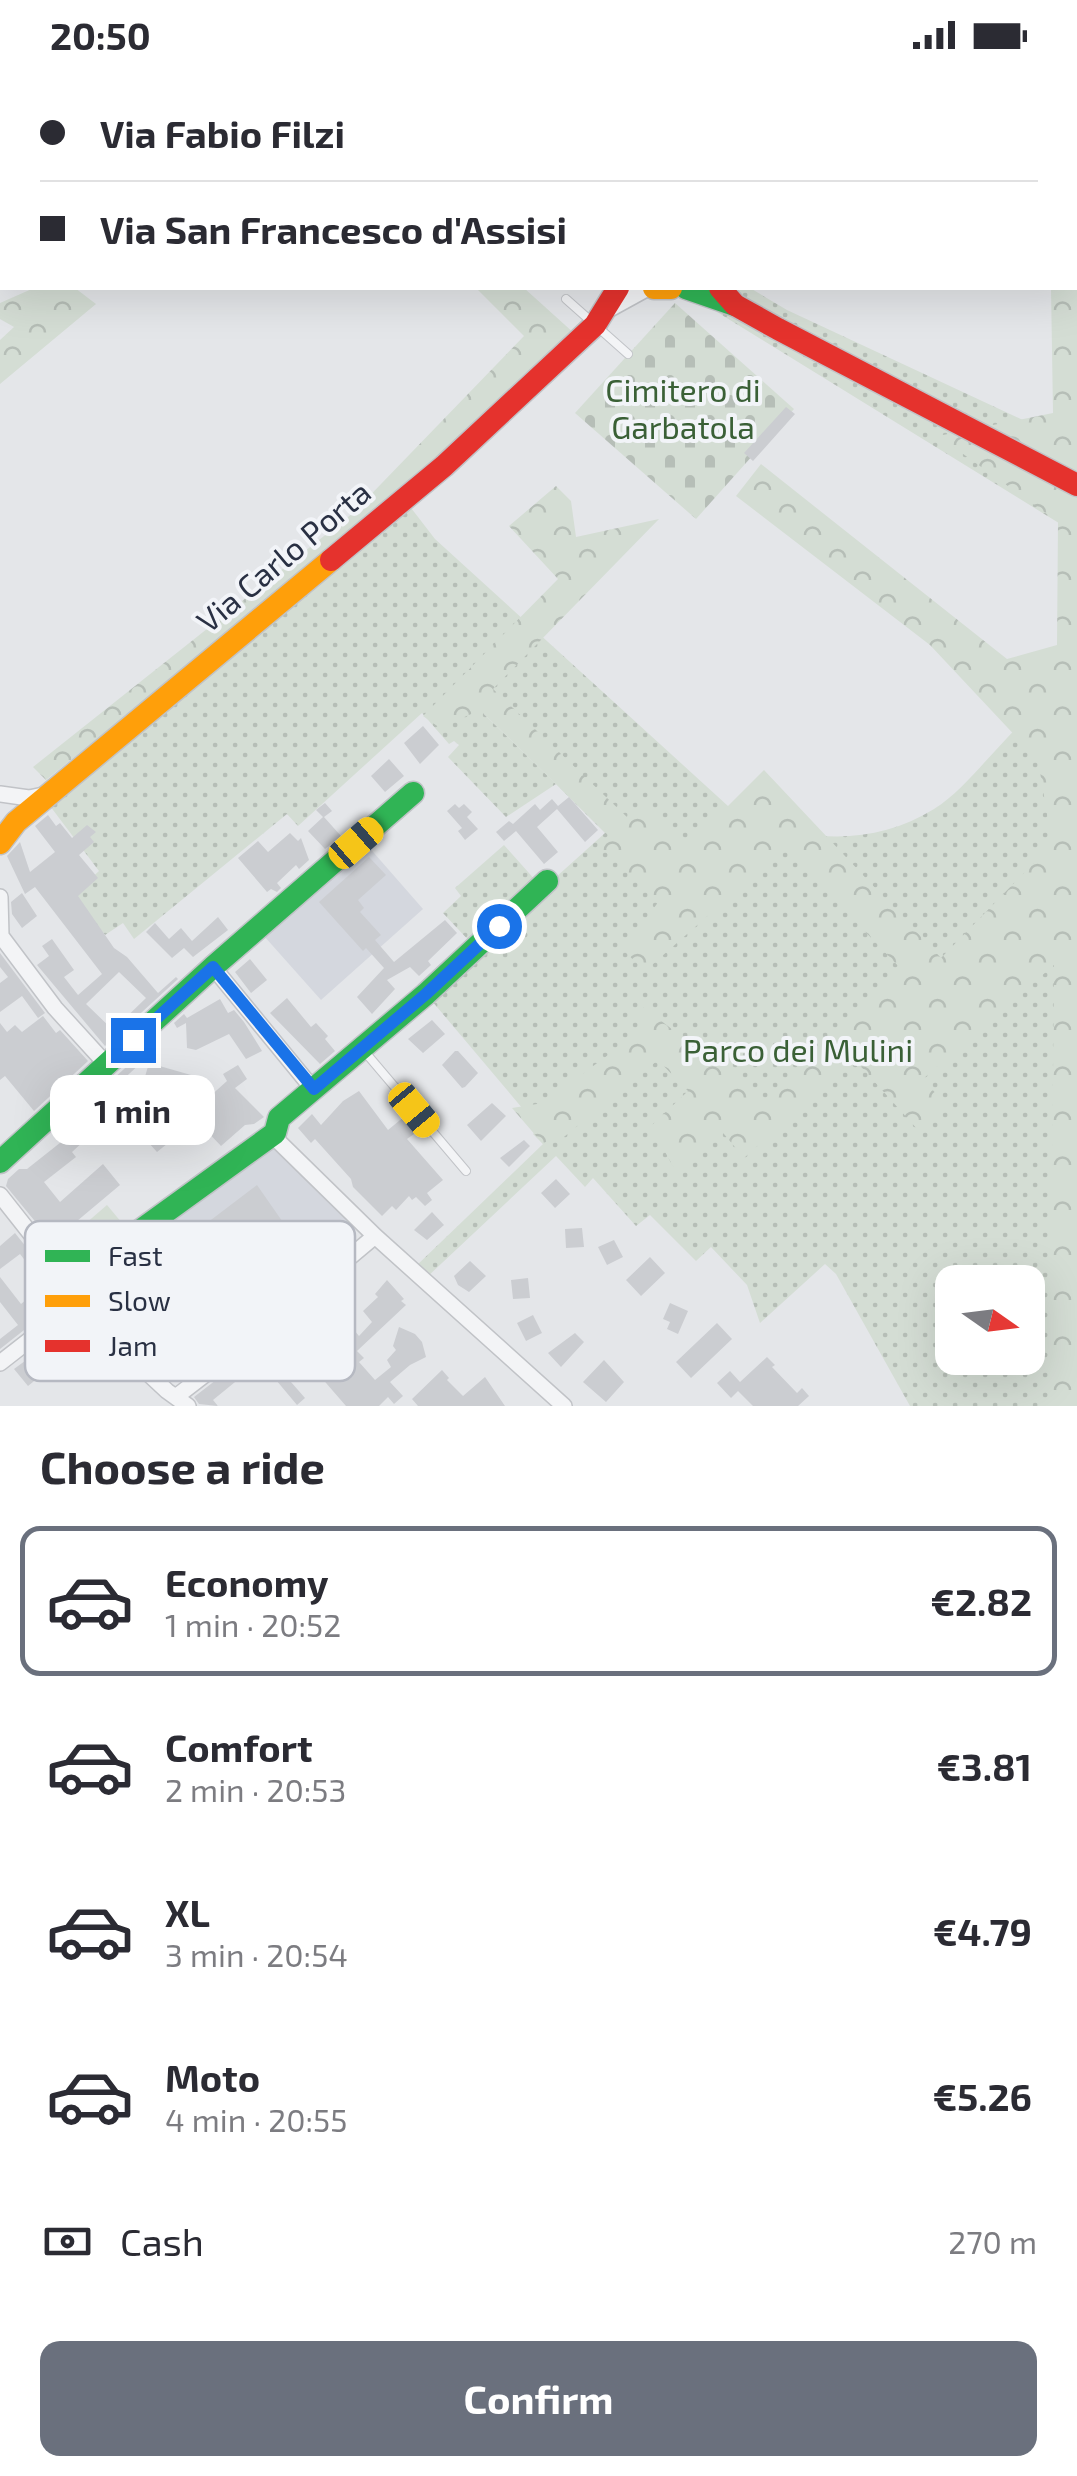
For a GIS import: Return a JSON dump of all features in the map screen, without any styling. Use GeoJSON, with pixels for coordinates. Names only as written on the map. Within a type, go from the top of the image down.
{"type":"FeatureCollection","features":[{"type":"Feature","properties":{"kind":"street","name":"Via Carlo Porta"},"geometry":{"type":"LineString","coordinates":[[0,843],[16,822],[444,466],[600,319],[617,290]]}},
{"type":"Feature","properties":{"kind":"street"},"geometry":{"type":"LineString","coordinates":[[600,319],[648,290]]}},
{"type":"Feature","properties":{"kind":"street"},"geometry":{"type":"LineString","coordinates":[[696,290],[728,296],[1068,480]]}},
{"type":"Feature","properties":{"kind":"street"},"geometry":{"type":"LineString","coordinates":[[0,794],[30,798],[52,793]]}},
{"type":"Feature","properties":{"kind":"street"},"geometry":{"type":"LineString","coordinates":[[0,1162],[213,967],[413,793]]}},
{"type":"Feature","properties":{"kind":"street"},"geometry":{"type":"LineString","coordinates":[[161,1221],[253,1146],[275,1133],[280,1118],[426,994],[547,881]]}},
{"type":"Feature","properties":{"kind":"street"},"geometry":{"type":"LineString","coordinates":[[0,897],[1,935],[55,1008],[106,1064]]}},
{"type":"Feature","properties":{"kind":"street"},"geometry":{"type":"LineString","coordinates":[[213,967],[314,1089]]}},
{"type":"Feature","properties":{"kind":"street"},"geometry":{"type":"LineString","coordinates":[[275,1133],[279,1142],[374,1236],[564,1406]]}},
{"type":"Feature","properties":{"kind":"street"},"geometry":{"type":"LineString","coordinates":[[0,1194],[25,1226]]}},
{"type":"Feature","properties":{"kind":"street"},"geometry":{"type":"LineString","coordinates":[[355,1252],[374,1236]]}},
{"type":"Feature","properties":{"kind":"street"},"geometry":{"type":"LineString","coordinates":[[0,1363],[25,1339]]}},
{"type":"Feature","properties":{"kind":"street"},"geometry":{"type":"LineString","coordinates":[[156,1381],[182,1401],[205,1381]]}},
{"type":"Feature","properties":{"kind":"lane"},"geometry":{"type":"LineString","coordinates":[[566,299],[600,319],[628,354]]}},
{"type":"Feature","properties":{"kind":"lane"},"geometry":{"type":"LineString","coordinates":[[362,1049],[466,1171]]}},
{"type":"Feature","properties":{"kind":"shaded area"},"geometry":{"type":"Polygon","coordinates":[[[367,845],[423,909],[321,1000],[264,936],[367,845]]]}},
{"type":"Feature","properties":{"kind":"shaded area"},"geometry":{"type":"Polygon","coordinates":[[[261,1145],[277,1147],[349,1221],[159,1221],[261,1145]]]}},
{"type":"Feature","properties":{"kind":"green space"},"geometry":{"type":"Polygon","coordinates":[[[29,290],[78,290],[96,304],[0,384],[0,340],[14,327],[0,319],[0,303],[29,290]]]}},
{"type":"Feature","properties":{"kind":"green space"},"geometry":{"type":"Polygon","coordinates":[[[478,290],[526,290],[575,334],[415,483],[46,780],[33,767],[353,513],[524,336],[478,290]]]}},
{"type":"Feature","properties":{"kind":"green space","name":"Parco dei Mulini"},"geometry":{"type":"Polygon","coordinates":[[[735,290],[753,290],[787,310],[1072,443],[1077,290],[1077,1406],[910,1406],[836,1274],[825,1264],[760,1323],[747,1285],[711,1247],[696,1261],[650,1215],[636,1226],[593,1178],[585,1187],[556,1156],[426,1278],[414,1268],[543,1144],[533,1134],[539,1128],[426,994],[605,833],[560,788],[562,785],[495,703],[484,714],[556,784],[506,817],[448,757],[459,745],[454,741],[449,744],[422,713],[298,826],[287,814],[134,939],[123,923],[105,935],[73,895],[99,871],[47,802],[408,504],[435,539],[728,806],[778,828],[804,834],[857,835],[909,822],[959,789],[1075,666],[1075,533],[717,312],[735,290]]]}},
{"type":"Feature","properties":{"kind":"green space"},"geometry":{"type":"Polygon","coordinates":[[[1051,290],[1077,290],[1077,1406],[1050,1406],[1054,965],[923,1079],[946,1105],[918,1130],[855,1060],[744,1158],[719,1128],[676,1172],[651,1126],[688,1091],[658,1060],[559,1141],[554,1136],[543,1144],[512,1108],[543,1103],[642,1030],[635,1016],[643,1007],[767,1102],[902,970],[785,848],[645,971],[623,950],[659,901],[599,846],[609,836],[480,710],[440,728],[423,716],[558,579],[509,526],[556,486],[571,501],[576,537],[659,519],[493,689],[628,818],[647,803],[687,847],[764,770],[941,958],[1052,844],[1038,760],[930,645],[736,496],[761,464],[1007,659],[1057,645],[1058,522],[938,436],[1053,413],[1051,290]]]}},
{"type":"Feature","properties":{"kind":"green space","name":"Cimitero di Garbatola"},"geometry":{"type":"Polygon","coordinates":[[[675,303],[794,409],[696,519],[575,413],[675,303]]]}},
{"type":"Feature","properties":{"kind":"green space"},"geometry":{"type":"Polygon","coordinates":[[[504,845],[537,882],[472,944],[443,913],[461,896],[455,888],[504,845]]]}},
{"type":"Feature","properties":{"kind":"green space"},"geometry":{"type":"Polygon","coordinates":[[[107,1205],[120,1221],[89,1221],[107,1205]]]}},
{"type":"Feature","properties":{"kind":"building"},"geometry":{"type":"Polygon","coordinates":[[[786,407],[795,414],[753,461],[744,453],[786,407]]]}},
{"type":"Feature","properties":{"kind":"building"},"geometry":{"type":"Polygon","coordinates":[[[423,726],[439,745],[420,764],[404,743],[423,726]]]}},
{"type":"Feature","properties":{"kind":"building"},"geometry":{"type":"Polygon","coordinates":[[[389,759],[404,776],[385,792],[371,776],[389,759]]]}},
{"type":"Feature","properties":{"kind":"building"},"geometry":{"type":"Polygon","coordinates":[[[569,797],[598,830],[585,842],[557,809],[537,827],[558,852],[544,864],[516,831],[504,841],[496,832],[509,821],[513,824],[535,804],[540,810],[552,799],[558,806],[569,797]]]}},
{"type":"Feature","properties":{"kind":"building"},"geometry":{"type":"Polygon","coordinates":[[[325,803],[332,811],[324,817],[341,836],[325,849],[308,831],[323,817],[316,810],[325,803]]]}},
{"type":"Feature","properties":{"kind":"building"},"geometry":{"type":"Polygon","coordinates":[[[455,804],[459,808],[464,804],[472,812],[467,817],[478,829],[465,840],[458,831],[462,828],[447,811],[455,804]]]}},
{"type":"Feature","properties":{"kind":"building"},"geometry":{"type":"Polygon","coordinates":[[[48,815],[72,838],[87,825],[96,832],[90,837],[94,842],[79,855],[98,878],[78,896],[114,948],[127,957],[158,993],[178,979],[105,1046],[37,965],[49,956],[42,946],[52,939],[74,970],[64,977],[78,995],[102,974],[35,887],[25,894],[7,856],[20,842],[30,872],[55,852],[35,826],[48,815]],[[119,972],[86,1004],[113,1030],[146,998],[119,972]]]}},
{"type":"Feature","properties":{"kind":"building"},"geometry":{"type":"Polygon","coordinates":[[[290,833],[298,841],[301,838],[309,860],[299,869],[296,865],[277,883],[281,888],[277,892],[267,892],[238,858],[258,841],[268,852],[290,833]]]}},
{"type":"Feature","properties":{"kind":"building"},"geometry":{"type":"Polygon","coordinates":[[[369,857],[386,875],[358,900],[364,908],[360,912],[381,935],[375,940],[394,962],[445,920],[457,933],[428,961],[431,965],[419,976],[410,967],[387,980],[395,989],[372,1014],[357,997],[384,968],[366,948],[363,951],[319,902],[369,857]]]}},
{"type":"Feature","properties":{"kind":"building"},"geometry":{"type":"Polygon","coordinates":[[[22,893],[37,916],[22,928],[12,914],[11,902],[22,893]]]}},
{"type":"Feature","properties":{"kind":"building"},"geometry":{"type":"Polygon","coordinates":[[[218,917],[228,930],[193,957],[184,948],[172,958],[146,932],[155,923],[169,939],[181,928],[192,941],[218,917]]]}},
{"type":"Feature","properties":{"kind":"building"},"geometry":{"type":"Polygon","coordinates":[[[0,953],[45,1013],[38,1018],[22,996],[0,1012],[0,983],[8,977],[0,967],[0,953]]]}},
{"type":"Feature","properties":{"kind":"building"},"geometry":{"type":"Polygon","coordinates":[[[250,959],[267,980],[251,993],[235,972],[250,959]]]}},
{"type":"Feature","properties":{"kind":"building"},"geometry":{"type":"Polygon","coordinates":[[[287,998],[311,1027],[316,1023],[328,1036],[325,1039],[335,1051],[320,1064],[270,1013],[287,998]]]}},
{"type":"Feature","properties":{"kind":"building"},"geometry":{"type":"Polygon","coordinates":[[[220,999],[228,1013],[234,1010],[244,1022],[262,1051],[246,1059],[229,1034],[196,1050],[187,1048],[186,1023],[177,1028],[174,1023],[184,1014],[187,1018],[220,999]]]}},
{"type":"Feature","properties":{"kind":"building"},"geometry":{"type":"Polygon","coordinates":[[[43,1016],[88,1061],[34,1111],[5,1076],[0,1080],[0,1023],[7,1032],[15,1025],[22,1032],[43,1016]]]}},
{"type":"Feature","properties":{"kind":"building"},"geometry":{"type":"Polygon","coordinates":[[[432,1020],[445,1034],[423,1053],[408,1039],[432,1020]]]}},
{"type":"Feature","properties":{"kind":"building"},"geometry":{"type":"Polygon","coordinates":[[[455,1051],[478,1073],[462,1088],[442,1065],[455,1051]]]}},
{"type":"Feature","properties":{"kind":"building"},"geometry":{"type":"Polygon","coordinates":[[[135,1059],[143,1061],[116,1086],[153,1124],[190,1094],[144,1080],[149,1063],[205,1079],[198,1107],[227,1081],[223,1074],[238,1065],[247,1079],[235,1088],[264,1117],[245,1125],[221,1146],[201,1125],[182,1140],[178,1135],[157,1152],[110,1100],[78,1130],[68,1120],[135,1059]]]}},
{"type":"Feature","properties":{"kind":"building"},"geometry":{"type":"Polygon","coordinates":[[[359,1091],[388,1130],[405,1116],[418,1131],[407,1139],[443,1180],[427,1193],[432,1200],[425,1206],[409,1196],[396,1210],[392,1206],[382,1216],[315,1139],[311,1143],[298,1128],[312,1114],[321,1125],[343,1101],[359,1091]]]}},
{"type":"Feature","properties":{"kind":"building"},"geometry":{"type":"Polygon","coordinates":[[[492,1103],[506,1116],[481,1141],[467,1125],[492,1103]]]}},
{"type":"Feature","properties":{"kind":"building"},"geometry":{"type":"Polygon","coordinates":[[[75,1131],[85,1140],[72,1152],[76,1157],[44,1182],[60,1202],[103,1164],[120,1185],[77,1221],[35,1221],[6,1186],[19,1169],[27,1169],[75,1131]]]}},
{"type":"Feature","properties":{"kind":"building"},"geometry":{"type":"Polygon","coordinates":[[[524,1140],[530,1146],[509,1167],[500,1158],[524,1140]]]}},
{"type":"Feature","properties":{"kind":"building"},"geometry":{"type":"Polygon","coordinates":[[[556,1179],[570,1194],[555,1208],[541,1193],[556,1179]]]}},
{"type":"Feature","properties":{"kind":"building"},"geometry":{"type":"Polygon","coordinates":[[[257,1185],[282,1221],[210,1221],[257,1185]]]}},
{"type":"Feature","properties":{"kind":"building"},"geometry":{"type":"Polygon","coordinates":[[[432,1212],[444,1225],[427,1240],[414,1230],[432,1212]]]}},
{"type":"Feature","properties":{"kind":"building"},"geometry":{"type":"Polygon","coordinates":[[[582,1228],[584,1247],[566,1248],[565,1229],[582,1228]]]}},
{"type":"Feature","properties":{"kind":"building"},"geometry":{"type":"Polygon","coordinates":[[[15,1233],[25,1246],[25,1260],[20,1254],[0,1269],[0,1246],[15,1233]]]}},
{"type":"Feature","properties":{"kind":"building"},"geometry":{"type":"Polygon","coordinates":[[[614,1240],[623,1257],[607,1265],[598,1247],[614,1240]]]}},
{"type":"Feature","properties":{"kind":"building"},"geometry":{"type":"Polygon","coordinates":[[[650,1257],[665,1273],[641,1296],[626,1280],[650,1257]]]}},
{"type":"Feature","properties":{"kind":"building"},"geometry":{"type":"Polygon","coordinates":[[[470,1261],[486,1276],[469,1292],[458,1285],[454,1276],[470,1261]]]}},
{"type":"Feature","properties":{"kind":"building"},"geometry":{"type":"Polygon","coordinates":[[[0,1277],[21,1304],[25,1301],[25,1329],[0,1349],[0,1339],[18,1325],[0,1302],[0,1277]]]}},
{"type":"Feature","properties":{"kind":"building"},"geometry":{"type":"Polygon","coordinates":[[[528,1278],[530,1298],[513,1299],[511,1280],[528,1278]]]}},
{"type":"Feature","properties":{"kind":"building"},"geometry":{"type":"Polygon","coordinates":[[[387,1280],[406,1305],[357,1351],[364,1358],[359,1362],[375,1380],[391,1367],[387,1360],[396,1350],[393,1346],[399,1327],[415,1334],[426,1357],[390,1382],[403,1396],[394,1404],[388,1397],[379,1406],[346,1406],[324,1381],[355,1381],[355,1331],[359,1336],[372,1322],[363,1311],[378,1297],[375,1294],[387,1280]]]}},
{"type":"Feature","properties":{"kind":"building"},"geometry":{"type":"Polygon","coordinates":[[[670,1303],[688,1311],[678,1334],[667,1329],[670,1322],[663,1319],[670,1303]]]}},
{"type":"Feature","properties":{"kind":"building"},"geometry":{"type":"Polygon","coordinates":[[[533,1315],[542,1333],[526,1341],[517,1323],[533,1315]]]}},
{"type":"Feature","properties":{"kind":"building"},"geometry":{"type":"Polygon","coordinates":[[[717,1323],[732,1339],[691,1378],[676,1362],[717,1323]]]}},
{"type":"Feature","properties":{"kind":"building"},"geometry":{"type":"Polygon","coordinates":[[[575,1333],[584,1342],[561,1367],[548,1353],[575,1333]]]}},
{"type":"Feature","properties":{"kind":"building"},"geometry":{"type":"Polygon","coordinates":[[[767,1357],[797,1393],[802,1388],[809,1396],[798,1406],[753,1406],[738,1391],[731,1398],[717,1383],[730,1371],[740,1382],[767,1357]]]}},
{"type":"Feature","properties":{"kind":"building"},"geometry":{"type":"Polygon","coordinates":[[[604,1360],[624,1382],[606,1402],[583,1382],[604,1360]]]}},
{"type":"Feature","properties":{"kind":"building"},"geometry":{"type":"Polygon","coordinates":[[[25,1361],[25,1381],[34,1381],[28,1386],[14,1369],[25,1361]]]}},
{"type":"Feature","properties":{"kind":"building"},"geometry":{"type":"Polygon","coordinates":[[[442,1370],[463,1396],[485,1377],[505,1406],[418,1406],[412,1399],[442,1370]]]}},
{"type":"Feature","properties":{"kind":"building"},"geometry":{"type":"Polygon","coordinates":[[[215,1381],[236,1381],[213,1400],[218,1406],[199,1404],[194,1397],[215,1381]]]}},
{"type":"Feature","properties":{"kind":"building"},"geometry":{"type":"Polygon","coordinates":[[[277,1381],[293,1381],[305,1398],[297,1405],[277,1381]]]}},
{"type":"Feature","properties":{"kind":"traffic: fast"},"geometry":{"type":"LineString","coordinates":[[692,290],[735,305]]}},
{"type":"Feature","properties":{"kind":"traffic: fast"},"geometry":{"type":"LineString","coordinates":[[0,1162],[213,967],[413,793]]}},
{"type":"Feature","properties":{"kind":"traffic: fast"},"geometry":{"type":"LineString","coordinates":[[153,1221],[275,1133],[279,1118],[426,994],[547,881]]}},
{"type":"Feature","properties":{"kind":"traffic: slow"},"geometry":{"type":"LineString","coordinates":[[0,843],[16,822],[331,560]]}},
{"type":"Feature","properties":{"kind":"traffic: jam"},"geometry":{"type":"LineString","coordinates":[[331,560],[444,466],[595,325],[617,290]]}},
{"type":"Feature","properties":{"kind":"traffic: jam"},"geometry":{"type":"LineString","coordinates":[[722,290],[735,305],[778,329],[1077,485]]}},
{"type":"Feature","properties":{"kind":"route"},"geometry":{"type":"LineString","coordinates":[[133,1040],[213,967],[314,1089],[499,926]]}}]}
